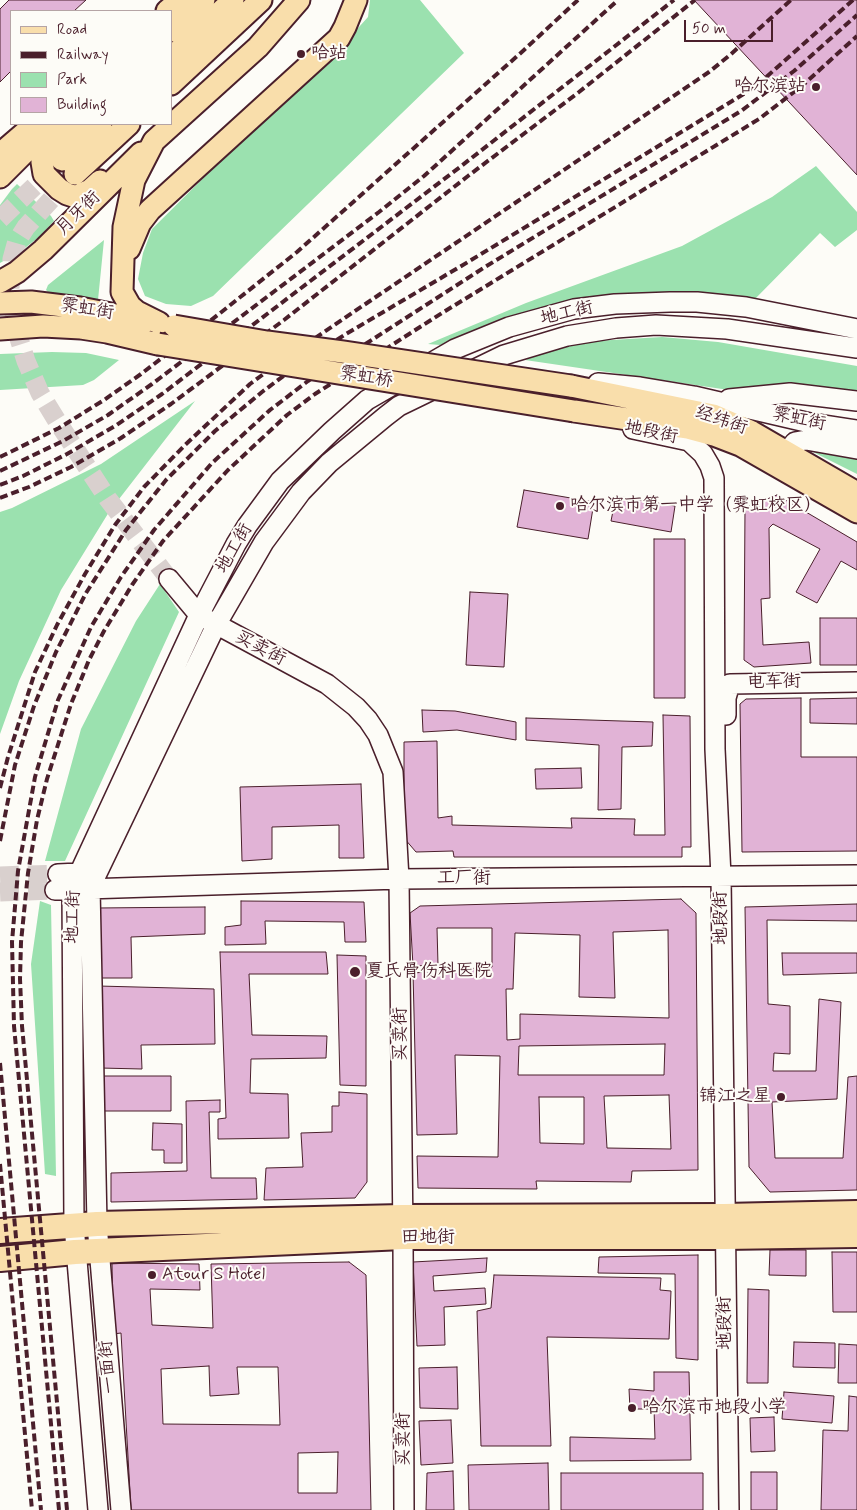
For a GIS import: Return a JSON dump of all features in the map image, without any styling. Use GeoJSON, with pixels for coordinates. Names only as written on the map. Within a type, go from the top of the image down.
{"type":"FeatureCollection","features":[{"type":"Feature","properties":{"kind":"highway","name":"田地街"},"geometry":{"type":"LineString","coordinates":[[724,1226],[857,1212]]}},
{"type":"Feature","properties":{"kind":"highway","name":"田地街"},"geometry":{"type":"LineString","coordinates":[[0,1230],[97,1224],[403,1227],[724,1226],[857,1234]]}},
{"type":"Feature","properties":{"kind":"highway","name":"田地街"},"geometry":{"type":"LineString","coordinates":[[0,1259],[403,1227]]}},
{"type":"Feature","properties":{"kind":"main road"},"geometry":{"type":"LineString","coordinates":[[168,10],[180,0]]}},
{"type":"Feature","properties":{"kind":"main road"},"geometry":{"type":"LineString","coordinates":[[172,30],[204,0]]}},
{"type":"Feature","properties":{"kind":"main road"},"geometry":{"type":"LineString","coordinates":[[172,57],[233,0]]}},
{"type":"Feature","properties":{"kind":"main road"},"geometry":{"type":"LineString","coordinates":[[172,83],[261,0]]}},
{"type":"Feature","properties":{"kind":"main road","name":"月牙街"},"geometry":{"type":"LineString","coordinates":[[172,125],[258,48],[298,0]]}},
{"type":"Feature","properties":{"kind":"main road"},"geometry":{"type":"LineString","coordinates":[[122,276],[133,236],[150,210],[338,38],[345,27],[356,0]]}},
{"type":"Feature","properties":{"kind":"main road"},"geometry":{"type":"LineString","coordinates":[[0,154],[34,125]]}},
{"type":"Feature","properties":{"kind":"main road"},"geometry":{"type":"LineString","coordinates":[[0,177],[52,125]]}},
{"type":"Feature","properties":{"kind":"main road"},"geometry":{"type":"LineString","coordinates":[[74,125],[46,152],[42,162],[44,174],[67,194],[74,196],[90,190],[117,167],[154,141]]}},
{"type":"Feature","properties":{"kind":"main road"},"geometry":{"type":"LineString","coordinates":[[100,125],[69,167],[128,125]]}},
{"type":"Feature","properties":{"kind":"main road","name":"月牙街"},"geometry":{"type":"LineString","coordinates":[[0,282],[17,272],[43,250],[172,125]]}},
{"type":"Feature","properties":{"kind":"main road","name":"月牙街"},"geometry":{"type":"LineString","coordinates":[[154,141],[134,180],[129,201],[122,246],[122,292],[136,312],[164,331]]}},
{"type":"Feature","properties":{"kind":"main road","name":"霁虹街"},"geometry":{"type":"LineString","coordinates":[[0,303],[30,302],[80,308],[164,331]]}},
{"type":"Feature","properties":{"kind":"main road","name":"地工街"},"geometry":{"type":"LineString","coordinates":[[74,1225],[71,883],[236,544],[280,481],[367,400],[455,349],[509,327],[574,309],[641,303],[697,302],[746,307],[857,329]]}},
{"type":"Feature","properties":{"kind":"main road"},"geometry":{"type":"LineString","coordinates":[[0,318],[28,327]]}},
{"type":"Feature","properties":{"kind":"main road","name":"地工街"},"geometry":{"type":"LineString","coordinates":[[97,1224],[71,883],[264,542],[301,492],[329,463],[399,406],[504,355],[567,336],[616,328],[656,325],[727,329],[857,348]]}},
{"type":"Feature","properties":{"kind":"main road","name":"霁虹街"},"geometry":{"type":"LineString","coordinates":[[0,329],[43,326],[164,331]]}},
{"type":"Feature","properties":{"kind":"main road","name":"霁虹桥"},"geometry":{"type":"LineString","coordinates":[[164,331],[343,352],[571,386]]}},
{"type":"Feature","properties":{"kind":"main road","name":"霁虹桥"},"geometry":{"type":"LineString","coordinates":[[164,331],[581,412]]}},
{"type":"Feature","properties":{"kind":"main road","name":"霁虹街"},"geometry":{"type":"LineString","coordinates":[[571,386],[593,382],[640,387],[712,400],[810,423],[857,430]]}},
{"type":"Feature","properties":{"kind":"main road","name":"经纬街"},"geometry":{"type":"LineString","coordinates":[[571,386],[713,414],[752,432],[857,493]]}},
{"type":"Feature","properties":{"kind":"main road","name":"霁虹街"},"geometry":{"type":"LineString","coordinates":[[712,400],[790,393],[857,401]]}},
{"type":"Feature","properties":{"kind":"main road","name":"经纬街"},"geometry":{"type":"LineString","coordinates":[[581,412],[688,428],[714,435],[740,446],[857,512]]}},
{"type":"Feature","properties":{"kind":"main road","name":"地段街"},"geometry":{"type":"LineString","coordinates":[[581,412],[603,422],[689,441],[703,454],[714,478],[715,749],[721,877],[729,1510]]}},
{"type":"Feature","properties":{"kind":"main road","name":"霁虹街"},"geometry":{"type":"LineString","coordinates":[[795,457],[791,447],[794,442],[806,440],[857,449]]}},
{"type":"Feature","properties":{"kind":"main road","name":"买卖街"},"geometry":{"type":"LineString","coordinates":[[170,579],[200,615],[327,684],[356,707],[378,735],[393,772],[400,880],[404,1510]]}},
{"type":"Feature","properties":{"kind":"main road","name":"电车街"},"geometry":{"type":"LineString","coordinates":[[715,749],[726,729],[726,698],[730,684],[857,682]]}},
{"type":"Feature","properties":{"kind":"main road","name":"工厂街"},"geometry":{"type":"LineString","coordinates":[[71,883],[857,875]]}},
{"type":"Feature","properties":{"kind":"main road","name":"一面街"},"geometry":{"type":"LineString","coordinates":[[97,1224],[120,1510]]}},
{"type":"Feature","properties":{"kind":"main road","name":"一面街"},"geometry":{"type":"LineString","coordinates":[[74,1225],[98,1510]]}},
{"type":"Feature","properties":{"kind":"green space"},"geometry":{"type":"Polygon","coordinates":[[[370,0],[420,0],[464,53],[213,296],[191,306],[166,304],[145,296],[138,279],[143,253],[152,229],[283,99],[332,57],[368,17],[370,0]]]}},
{"type":"Feature","properties":{"kind":"green space"},"geometry":{"type":"Polygon","coordinates":[[[816,166],[857,212],[857,230],[835,247],[820,233],[753,301],[518,316],[440,345],[428,344],[526,303],[682,246],[772,197],[816,166]]]}},
{"type":"Feature","properties":{"kind":"green space"},"geometry":{"type":"Polygon","coordinates":[[[17,184],[54,221],[39,237],[21,251],[0,263],[0,205],[17,184]]]}},
{"type":"Feature","properties":{"kind":"green space"},"geometry":{"type":"Polygon","coordinates":[[[104,240],[98,300],[49,293],[46,290],[48,285],[104,240]]]}},
{"type":"Feature","properties":{"kind":"green space"},"geometry":{"type":"Polygon","coordinates":[[[662,337],[718,342],[857,366],[857,396],[729,390],[525,360],[555,349],[595,341],[662,337]]]}},
{"type":"Feature","properties":{"kind":"green space"},"geometry":{"type":"Polygon","coordinates":[[[86,353],[119,360],[94,380],[83,385],[0,390],[0,354],[86,353]]]}},
{"type":"Feature","properties":{"kind":"green space"},"geometry":{"type":"Polygon","coordinates":[[[195,401],[109,512],[61,590],[19,681],[0,734],[0,512],[12,508],[101,464],[195,401]]]}},
{"type":"Feature","properties":{"kind":"green space"},"geometry":{"type":"Polygon","coordinates":[[[811,451],[857,458],[857,474],[811,451]]]}},
{"type":"Feature","properties":{"kind":"green space"},"geometry":{"type":"Polygon","coordinates":[[[160,584],[179,612],[65,861],[45,861],[81,729],[136,621],[160,584]]]}},
{"type":"Feature","properties":{"kind":"green space"},"geometry":{"type":"Polygon","coordinates":[[[40,901],[51,905],[56,1176],[45,1174],[31,964],[40,901]]]}},
{"type":"Feature","properties":{"kind":"building"},"geometry":{"type":"Polygon","coordinates":[[[9,0],[86,0],[75,10],[10,10],[10,72],[0,82],[0,9],[9,0]]]}},
{"type":"Feature","properties":{"kind":"building","name":"哈尔滨站"},"geometry":{"type":"Polygon","coordinates":[[[694,0],[857,0],[857,175],[694,0]]]}},
{"type":"Feature","properties":{"kind":"building"},"geometry":{"type":"Polygon","coordinates":[[[524,490],[594,502],[588,539],[517,527],[524,490]]]}},
{"type":"Feature","properties":{"kind":"building"},"geometry":{"type":"Polygon","coordinates":[[[777,495],[857,542],[857,570],[841,561],[817,603],[796,592],[820,549],[773,524],[769,528],[770,598],[761,599],[763,645],[809,642],[811,663],[754,667],[744,660],[745,508],[777,495]]]}},
{"type":"Feature","properties":{"kind":"building"},"geometry":{"type":"Polygon","coordinates":[[[616,496],[675,506],[671,532],[611,521],[616,496]]]}},
{"type":"Feature","properties":{"kind":"building"},"geometry":{"type":"Polygon","coordinates":[[[654,539],[685,539],[685,698],[654,698],[654,539]]]}},
{"type":"Feature","properties":{"kind":"building"},"geometry":{"type":"Polygon","coordinates":[[[470,592],[508,594],[504,667],[466,665],[470,592]]]}},
{"type":"Feature","properties":{"kind":"building"},"geometry":{"type":"Polygon","coordinates":[[[820,618],[857,618],[857,665],[820,665],[820,618]]]}},
{"type":"Feature","properties":{"kind":"building"},"geometry":{"type":"Polygon","coordinates":[[[801,698],[801,757],[857,757],[857,851],[742,852],[740,704],[746,699],[801,698]]]}},
{"type":"Feature","properties":{"kind":"building"},"geometry":{"type":"Polygon","coordinates":[[[857,698],[857,724],[810,723],[810,699],[857,698]]]}},
{"type":"Feature","properties":{"kind":"building"},"geometry":{"type":"Polygon","coordinates":[[[422,710],[455,711],[516,722],[516,740],[457,730],[423,732],[422,710]]]}},
{"type":"Feature","properties":{"kind":"building"},"geometry":{"type":"Polygon","coordinates":[[[663,715],[690,716],[691,847],[682,847],[682,857],[454,857],[453,851],[416,852],[404,838],[404,742],[437,741],[438,818],[452,816],[452,825],[572,828],[571,818],[635,819],[634,835],[665,835],[663,715]]]}},
{"type":"Feature","properties":{"kind":"building"},"geometry":{"type":"Polygon","coordinates":[[[526,718],[653,722],[652,746],[622,747],[621,809],[598,810],[599,745],[526,740],[526,718]]]}},
{"type":"Feature","properties":{"kind":"building"},"geometry":{"type":"Polygon","coordinates":[[[581,768],[582,788],[536,789],[535,769],[581,768]]]}},
{"type":"Feature","properties":{"kind":"building"},"geometry":{"type":"Polygon","coordinates":[[[361,784],[364,858],[339,858],[339,825],[272,827],[272,859],[242,861],[240,787],[361,784]]]}},
{"type":"Feature","properties":{"kind":"building"},"geometry":{"type":"Polygon","coordinates":[[[681,899],[696,913],[698,1170],[632,1171],[631,1182],[536,1181],[537,1189],[418,1188],[417,1156],[498,1157],[500,1056],[455,1055],[457,1134],[417,1135],[413,973],[492,967],[492,928],[437,928],[438,965],[413,966],[410,913],[420,906],[681,899]],[[668,930],[613,932],[615,998],[579,997],[580,935],[515,933],[513,989],[506,989],[507,1040],[520,1039],[520,1014],[669,1018],[668,930]],[[665,1044],[519,1046],[518,1075],[664,1075],[665,1044]],[[669,1095],[604,1096],[607,1148],[671,1149],[669,1095]],[[539,1097],[540,1143],[584,1144],[584,1097],[539,1097]]]}},
{"type":"Feature","properties":{"kind":"building"},"geometry":{"type":"Polygon","coordinates":[[[241,901],[364,902],[366,942],[345,942],[344,922],[265,921],[266,944],[225,945],[225,927],[241,925],[241,901]]]}},
{"type":"Feature","properties":{"kind":"building"},"geometry":{"type":"Polygon","coordinates":[[[857,904],[857,921],[767,920],[768,1004],[790,1006],[790,1054],[774,1053],[773,1071],[816,1071],[819,999],[841,1002],[837,1099],[772,1102],[775,1158],[843,1158],[848,1077],[857,1076],[857,1190],[770,1192],[749,1167],[745,907],[857,904]]]}},
{"type":"Feature","properties":{"kind":"building"},"geometry":{"type":"Polygon","coordinates":[[[205,907],[205,934],[131,937],[132,978],[100,978],[97,908],[205,907]]]}},
{"type":"Feature","properties":{"kind":"building"},"geometry":{"type":"Polygon","coordinates":[[[220,952],[326,952],[328,974],[249,974],[252,1035],[327,1036],[326,1058],[251,1059],[250,1093],[288,1094],[289,1138],[218,1139],[218,1119],[226,1118],[220,952]]]}},
{"type":"Feature","properties":{"kind":"building"},"geometry":{"type":"Polygon","coordinates":[[[782,953],[857,953],[857,973],[783,975],[782,953]]]}},
{"type":"Feature","properties":{"kind":"building"},"geometry":{"type":"Polygon","coordinates":[[[337,955],[366,956],[366,1086],[340,1085],[337,955]]]}},
{"type":"Feature","properties":{"kind":"building"},"geometry":{"type":"Polygon","coordinates":[[[98,986],[214,989],[215,1044],[141,1045],[142,1069],[100,1068],[98,986]]]}},
{"type":"Feature","properties":{"kind":"building"},"geometry":{"type":"Polygon","coordinates":[[[102,1076],[171,1076],[171,1111],[102,1111],[102,1076]]]}},
{"type":"Feature","properties":{"kind":"building"},"geometry":{"type":"Polygon","coordinates":[[[339,1092],[367,1094],[367,1182],[355,1198],[264,1200],[266,1168],[303,1167],[301,1133],[332,1132],[332,1106],[339,1106],[339,1092]]]}},
{"type":"Feature","properties":{"kind":"building"},"geometry":{"type":"Polygon","coordinates":[[[220,1100],[220,1112],[209,1112],[211,1178],[256,1178],[257,1199],[111,1202],[111,1173],[187,1171],[186,1101],[220,1100]]]}},
{"type":"Feature","properties":{"kind":"building"},"geometry":{"type":"Polygon","coordinates":[[[153,1123],[182,1124],[182,1163],[164,1163],[164,1150],[152,1150],[153,1123]]]}},
{"type":"Feature","properties":{"kind":"building"},"geometry":{"type":"Polygon","coordinates":[[[770,1250],[806,1250],[806,1276],[769,1275],[770,1250]]]}},
{"type":"Feature","properties":{"kind":"building"},"geometry":{"type":"Polygon","coordinates":[[[832,1252],[857,1252],[857,1312],[833,1312],[832,1252]]]}},
{"type":"Feature","properties":{"kind":"building"},"geometry":{"type":"Polygon","coordinates":[[[698,1255],[698,1360],[676,1358],[675,1274],[598,1273],[599,1257],[698,1255]]]}},
{"type":"Feature","properties":{"kind":"building"},"geometry":{"type":"Polygon","coordinates":[[[487,1258],[486,1272],[433,1276],[434,1291],[485,1288],[486,1304],[444,1307],[445,1345],[417,1346],[413,1262],[487,1258]]]}},
{"type":"Feature","properties":{"kind":"building"},"geometry":{"type":"Polygon","coordinates":[[[349,1262],[366,1275],[371,1510],[131,1510],[121,1333],[113,1334],[112,1263],[199,1264],[200,1290],[150,1289],[152,1325],[213,1328],[211,1264],[349,1262]],[[209,1366],[161,1369],[163,1424],[280,1425],[278,1367],[237,1367],[239,1394],[210,1396],[209,1366]],[[338,1452],[298,1453],[298,1493],[337,1493],[338,1452]]]}},
{"type":"Feature","properties":{"kind":"building"},"geometry":{"type":"Polygon","coordinates":[[[494,1275],[661,1278],[660,1290],[671,1291],[669,1339],[547,1337],[551,1446],[481,1446],[477,1311],[491,1308],[494,1275]]]}},
{"type":"Feature","properties":{"kind":"building"},"geometry":{"type":"Polygon","coordinates":[[[748,1289],[769,1290],[768,1383],[747,1383],[748,1289]]]}},
{"type":"Feature","properties":{"kind":"building"},"geometry":{"type":"Polygon","coordinates":[[[794,1342],[835,1343],[835,1368],[793,1367],[794,1342]]]}},
{"type":"Feature","properties":{"kind":"building"},"geometry":{"type":"Polygon","coordinates":[[[839,1344],[857,1345],[857,1383],[838,1383],[839,1344]]]}},
{"type":"Feature","properties":{"kind":"building"},"geometry":{"type":"Polygon","coordinates":[[[457,1367],[458,1409],[420,1408],[419,1368],[457,1367]]]}},
{"type":"Feature","properties":{"kind":"building"},"geometry":{"type":"Polygon","coordinates":[[[654,1372],[689,1372],[691,1460],[570,1461],[570,1437],[655,1439],[654,1409],[630,1409],[629,1389],[654,1391],[654,1372]]]}},
{"type":"Feature","properties":{"kind":"building"},"geometry":{"type":"Polygon","coordinates":[[[784,1392],[834,1396],[832,1423],[782,1419],[784,1392]]]}},
{"type":"Feature","properties":{"kind":"building"},"geometry":{"type":"Polygon","coordinates":[[[849,1396],[857,1397],[857,1510],[821,1510],[823,1430],[848,1431],[849,1396]]]}},
{"type":"Feature","properties":{"kind":"building"},"geometry":{"type":"Polygon","coordinates":[[[774,1417],[775,1451],[751,1452],[750,1418],[774,1417]]]}},
{"type":"Feature","properties":{"kind":"building"},"geometry":{"type":"Polygon","coordinates":[[[451,1420],[453,1463],[421,1465],[419,1421],[451,1420]]]}},
{"type":"Feature","properties":{"kind":"building"},"geometry":{"type":"Polygon","coordinates":[[[548,1463],[549,1510],[469,1510],[468,1465],[548,1463]]]}},
{"type":"Feature","properties":{"kind":"building"},"geometry":{"type":"Polygon","coordinates":[[[453,1471],[454,1510],[426,1510],[427,1473],[453,1471]]]}},
{"type":"Feature","properties":{"kind":"building"},"geometry":{"type":"Polygon","coordinates":[[[751,1472],[777,1472],[777,1510],[751,1510],[751,1472]]]}},
{"type":"Feature","properties":{"kind":"building"},"geometry":{"type":"Polygon","coordinates":[[[561,1473],[703,1473],[703,1510],[561,1510],[561,1473]]]}},
{"type":"Feature","properties":{"kind":"tunnel"},"geometry":{"type":"LineString","coordinates":[[0,219],[56,166]]}},
{"type":"Feature","properties":{"kind":"tunnel"},"geometry":{"type":"LineString","coordinates":[[70,179],[26,227],[17,241],[12,259],[10,288],[17,332],[26,361],[40,393],[57,421],[108,499],[169,579]]}},
{"type":"Feature","properties":{"kind":"tunnel"},"geometry":{"type":"LineString","coordinates":[[0,876],[58,874]]}},
{"type":"Feature","properties":{"kind":"tunnel"},"geometry":{"type":"LineString","coordinates":[[0,892],[55,890]]}},
{"type":"Feature","properties":{"kind":"railway"},"geometry":{"type":"LineString","coordinates":[[0,457],[59,428],[104,400],[219,314],[297,252],[578,0]]}},
{"type":"Feature","properties":{"kind":"railway"},"geometry":{"type":"LineString","coordinates":[[0,471],[63,441],[108,415],[152,384],[379,212],[424,176],[618,0]]}},
{"type":"Feature","properties":{"kind":"railway"},"geometry":{"type":"LineString","coordinates":[[0,485],[67,454],[115,426],[162,394],[460,167],[674,0]]}},
{"type":"Feature","properties":{"kind":"railway"},"geometry":{"type":"LineString","coordinates":[[0,498],[29,487],[71,467],[121,438],[171,404],[284,320],[695,0]]}},
{"type":"Feature","properties":{"kind":"railway"},"geometry":{"type":"LineString","coordinates":[[0,788],[35,672],[57,625],[115,525],[144,487],[185,445],[250,384],[284,359],[709,72],[791,0]]}},
{"type":"Feature","properties":{"kind":"railway"},"geometry":{"type":"LineString","coordinates":[[0,841],[15,765],[34,706],[56,652],[86,593],[126,530],[166,480],[215,431],[298,365],[346,334],[747,92],[853,0]]}},
{"type":"Feature","properties":{"kind":"railway"},"geometry":{"type":"LineString","coordinates":[[59,1510],[14,1026],[12,942],[18,871],[35,777],[58,700],[91,627],[121,577],[154,530],[212,463],[270,410],[308,381],[485,267],[741,111],[794,71],[857,15]]}},
{"type":"Feature","properties":{"kind":"railway"},"geometry":{"type":"LineString","coordinates":[[67,1510],[22,1026],[21,942],[28,873],[37,820],[47,779],[71,704],[89,660],[104,631],[132,585],[163,541],[228,470],[287,415],[315,394],[442,313],[759,119],[803,85],[857,36]]}},
{"type":"Feature","properties":{"kind":"railway"},"geometry":{"type":"LineString","coordinates":[[0,1063],[41,1510]]}},
{"type":"Feature","properties":{"kind":"railway"},"geometry":{"type":"LineString","coordinates":[[0,1164],[32,1510]]}},
{"type":"Feature","properties":{"kind":"place","name":"哈站"},"geometry":{"type":"Point","coordinates":[301,54]}},
{"type":"Feature","properties":{"kind":"place","name":"哈尔滨站"},"geometry":{"type":"Point","coordinates":[816,87]}},
{"type":"Feature","properties":{"kind":"place","name":"哈尔滨市第一中学（霁虹校区）"},"geometry":{"type":"Point","coordinates":[560,506]}},
{"type":"Feature","properties":{"kind":"place","name":"夏氏骨伤科医院"},"geometry":{"type":"Point","coordinates":[355,972]}},
{"type":"Feature","properties":{"kind":"place","name":"锦江之星"},"geometry":{"type":"Point","coordinates":[781,1097]}},
{"type":"Feature","properties":{"kind":"place","name":"Atour S Hotel"},"geometry":{"type":"Point","coordinates":[152,1275]}},
{"type":"Feature","properties":{"kind":"place","name":"哈尔滨市地段小学"},"geometry":{"type":"Point","coordinates":[632,1408]}}]}
